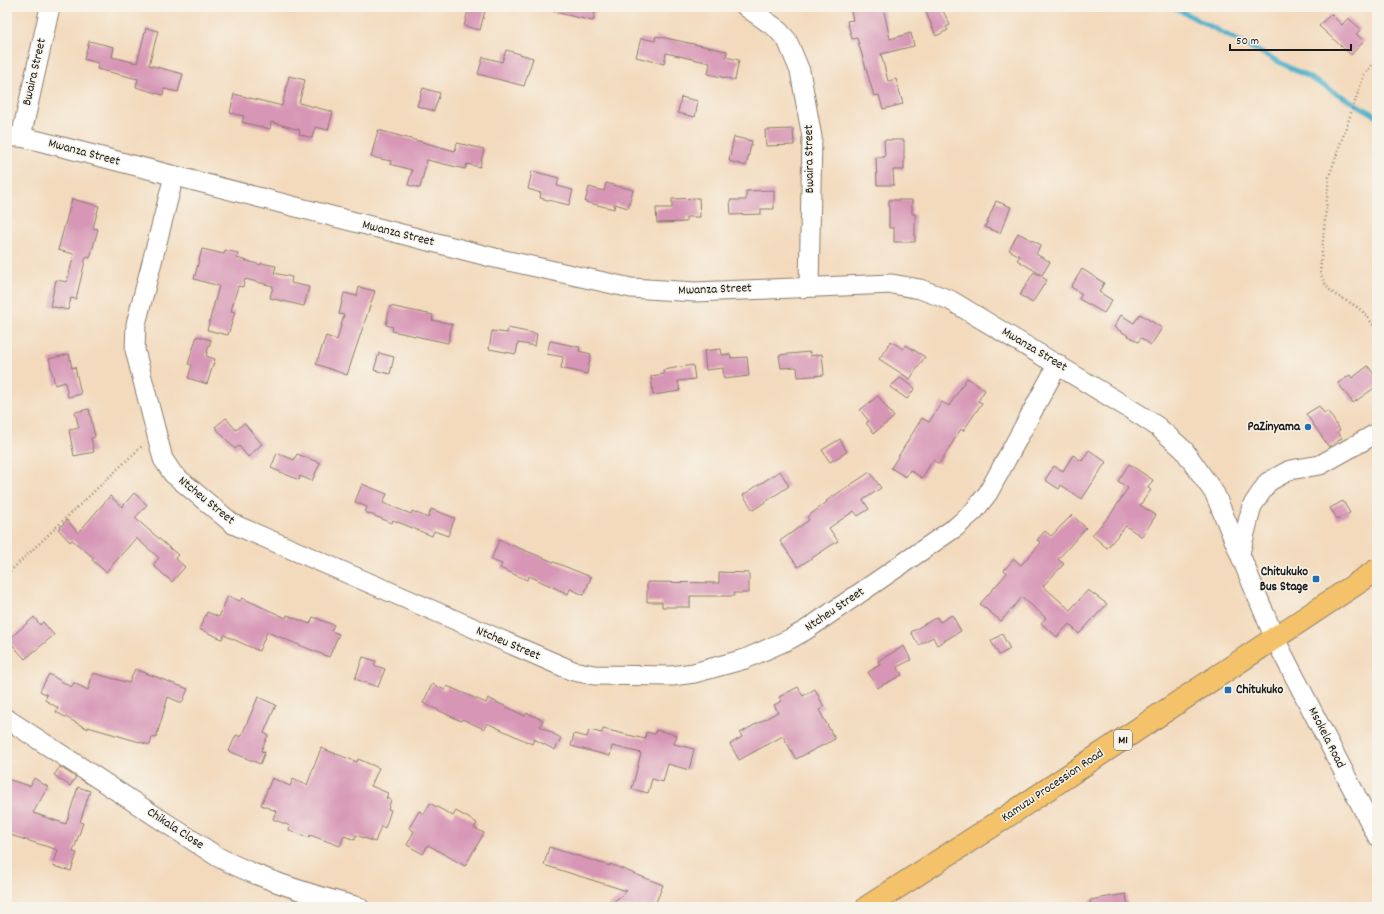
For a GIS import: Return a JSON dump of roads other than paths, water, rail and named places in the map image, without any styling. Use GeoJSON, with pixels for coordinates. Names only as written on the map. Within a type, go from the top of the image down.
{"type":"FeatureCollection","features":[{"type":"Feature","properties":{"kind":"highway","name":"Kamuzu Procession Road"},"geometry":{"type":"LineString","coordinates":[[867,907],[1275,639],[1377,570]]}},
{"type":"Feature","properties":{"kind":"street","name":"Bwaira Street"},"geometry":{"type":"LineString","coordinates":[[14,137],[50,7]]}},
{"type":"Feature","properties":{"kind":"street","name":"Bwaira Street"},"geometry":{"type":"LineString","coordinates":[[746,7],[776,28],[787,40],[800,71],[812,137],[809,286]]}},
{"type":"Feature","properties":{"kind":"street","name":"Mwanza Street"},"geometry":{"type":"LineString","coordinates":[[14,137],[174,176],[495,258],[630,288],[695,292],[809,286],[892,284],[935,293],[950,300],[1058,364],[1158,427],[1184,450],[1215,494],[1275,639]]}},
{"type":"Feature","properties":{"kind":"street","name":"Ntcheu Street"},"geometry":{"type":"LineString","coordinates":[[174,176],[136,324],[135,350],[163,458],[173,474],[233,524],[258,537],[573,671],[594,675],[672,676],[694,673],[745,659],[790,640],[806,630],[956,527],[974,511],[988,493],[1058,364]]}},
{"type":"Feature","properties":{"kind":"street"},"geometry":{"type":"LineString","coordinates":[[1240,554],[1252,506],[1268,482],[1290,470],[1320,465],[1377,433]]}},
{"type":"Feature","properties":{"kind":"street","name":"Msokela Road"},"geometry":{"type":"LineString","coordinates":[[1275,639],[1377,836]]}},
{"type":"Feature","properties":{"kind":"street","name":"Chikala Close"},"geometry":{"type":"LineString","coordinates":[[7,718],[218,858],[238,867],[326,899],[359,907]]}},
{"type":"Feature","properties":{"kind":"waterway"},"geometry":{"type":"LineString","coordinates":[[1173,7],[1308,77],[1377,116]]}},
{"type":"Feature","properties":{"kind":"place","name":"PaZinyama"},"geometry":{"type":"Point","coordinates":[1308,427]}},
{"type":"Feature","properties":{"kind":"place","name":"Chitukuko Bus Stage"},"geometry":{"type":"Point","coordinates":[1316,579]}},
{"type":"Feature","properties":{"kind":"place","name":"Chitukuko"},"geometry":{"type":"Point","coordinates":[1228,690]}}]}
